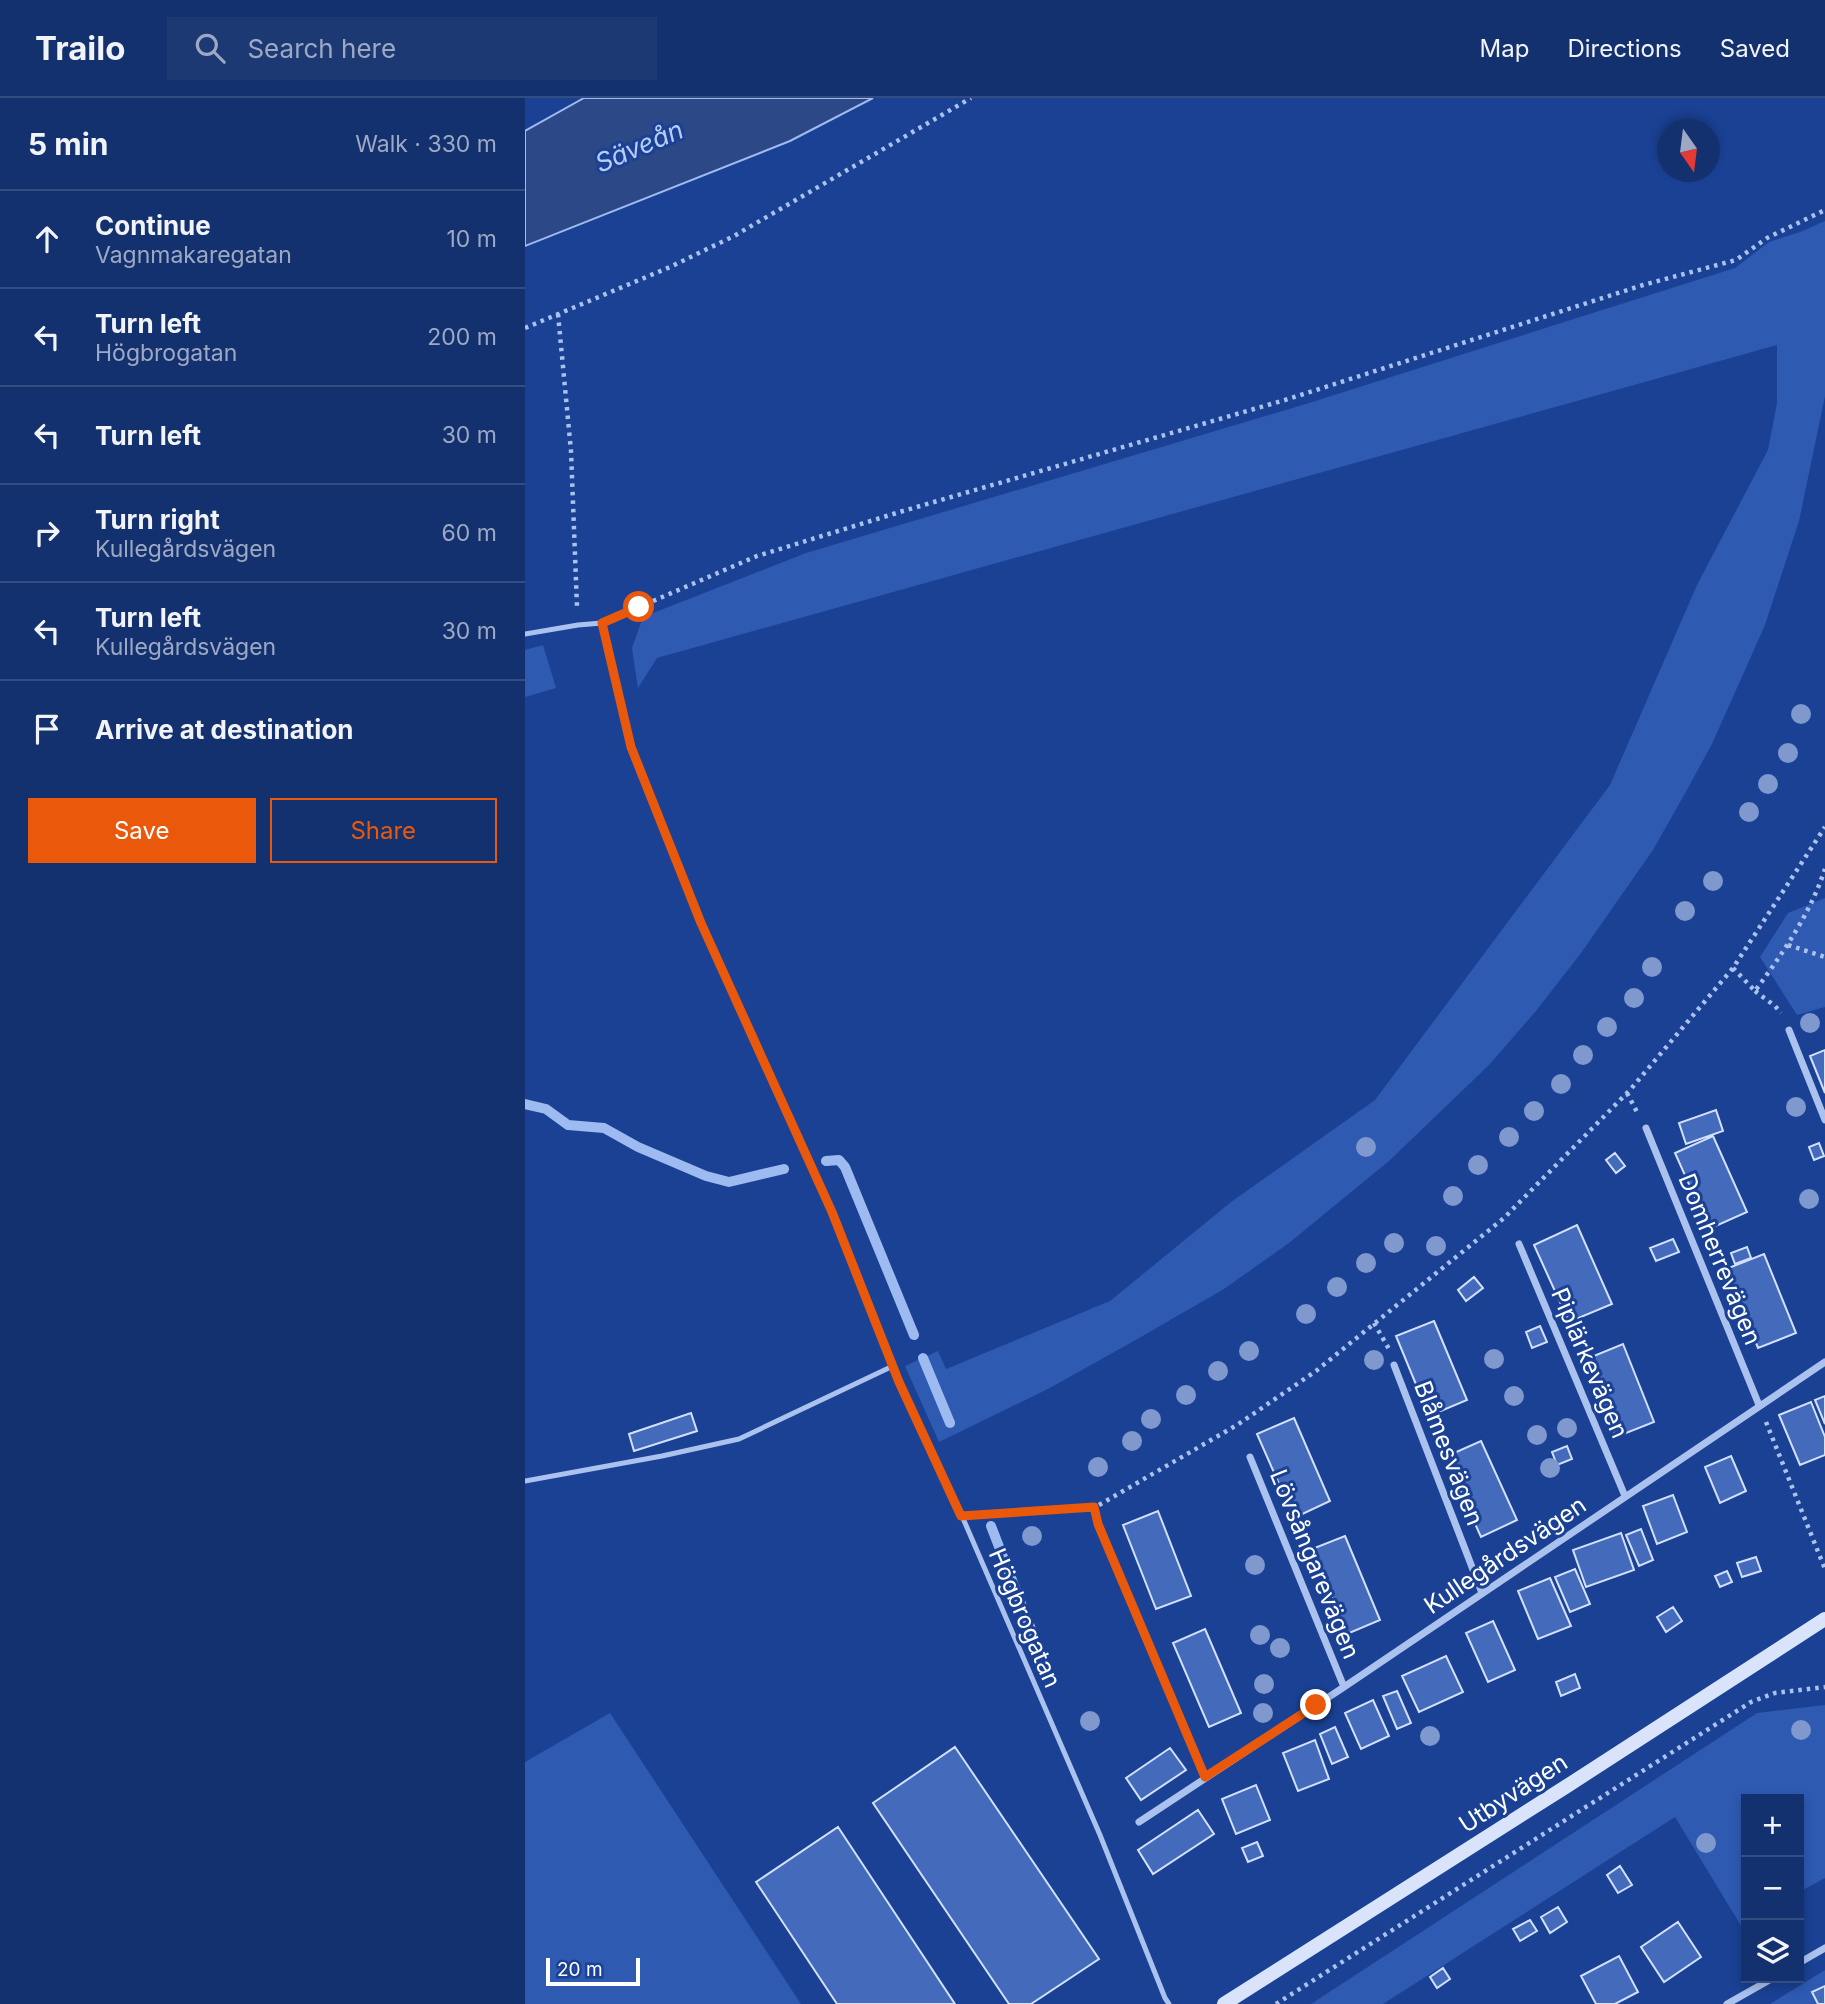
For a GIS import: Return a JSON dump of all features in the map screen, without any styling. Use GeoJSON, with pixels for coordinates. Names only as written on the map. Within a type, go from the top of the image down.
{"type":"FeatureCollection","features":[{"type":"Feature","properties":{"kind":"street"},"geometry":{"type":"LineString","coordinates":[[1789,1030],[1825,1120]]}},
{"type":"Feature","properties":{"kind":"street","name":"Domherrevägen"},"geometry":{"type":"LineString","coordinates":[[1646,1128],[1759,1405]]}},
{"type":"Feature","properties":{"kind":"street","name":"Piplärkevägen"},"geometry":{"type":"LineString","coordinates":[[1519,1244],[1625,1496]]}},
{"type":"Feature","properties":{"kind":"street","name":"Kullegårdsvägen"},"geometry":{"type":"LineString","coordinates":[[1139,1822],[1825,1362]]}},
{"type":"Feature","properties":{"kind":"street","name":"Blåmesvägen"},"geometry":{"type":"LineString","coordinates":[[1394,1366],[1482,1593]]}},
{"type":"Feature","properties":{"kind":"street","name":"Lövsångarevägen"},"geometry":{"type":"LineString","coordinates":[[1250,1457],[1344,1686]]}},
{"type":"Feature","properties":{"kind":"street"},"geometry":{"type":"LineString","coordinates":[[1098,1524],[1205,1777]]}},
{"type":"Feature","properties":{"kind":"street","name":"Utbyvägen"},"geometry":{"type":"LineString","coordinates":[[1224,2004],[1825,1619]]}},
{"type":"Feature","properties":{"kind":"street"},"geometry":{"type":"LineString","coordinates":[[1804,1960],[1825,1948]]}},
{"type":"Feature","properties":{"kind":"street"},"geometry":{"type":"LineString","coordinates":[[1727,2004],[1764,1983]]}},
{"type":"Feature","properties":{"kind":"lane"},"geometry":{"type":"LineString","coordinates":[[525,634],[602,623],[639,607]]}},
{"type":"Feature","properties":{"kind":"lane","name":"Högbrogatan"},"geometry":{"type":"LineString","coordinates":[[602,623],[631,747],[701,923],[832,1212],[893,1366],[1100,1835],[1169,2004]]}},
{"type":"Feature","properties":{"kind":"lane"},"geometry":{"type":"LineString","coordinates":[[525,1481],[662,1456],[739,1438],[893,1366]]}},
{"type":"Feature","properties":{"kind":"path"},"geometry":{"type":"LineString","coordinates":[[525,328],[670,267],[734,236],[971,98]]}},
{"type":"Feature","properties":{"kind":"path"},"geometry":{"type":"LineString","coordinates":[[639,607],[757,556],[1285,400],[1643,285],[1736,260],[1767,238],[1825,210]]}},
{"type":"Feature","properties":{"kind":"path"},"geometry":{"type":"LineString","coordinates":[[558,314],[571,451],[578,625]]}},
{"type":"Feature","properties":{"kind":"path"},"geometry":{"type":"LineString","coordinates":[[961,1516],[1094,1507],[1237,1425],[1316,1371],[1504,1218],[1630,1090],[1733,968],[1825,827]]}},
{"type":"Feature","properties":{"kind":"path"},"geometry":{"type":"LineString","coordinates":[[1755,991],[1788,945],[1825,869]]}},
{"type":"Feature","properties":{"kind":"path"},"geometry":{"type":"LineString","coordinates":[[1788,945],[1825,957]]}},
{"type":"Feature","properties":{"kind":"path"},"geometry":{"type":"LineString","coordinates":[[1733,968],[1755,991],[1775,1006],[1789,1030]]}},
{"type":"Feature","properties":{"kind":"path"},"geometry":{"type":"LineString","coordinates":[[1374,1323],[1387,1344],[1394,1366]]}},
{"type":"Feature","properties":{"kind":"path"},"geometry":{"type":"LineString","coordinates":[[1759,1405],[1825,1569]]}},
{"type":"Feature","properties":{"kind":"path"},"geometry":{"type":"LineString","coordinates":[[1276,2004],[1751,1702],[1775,1693],[1825,1687]]}},
{"type":"Feature","properties":{"kind":"shaded area"},"geometry":{"type":"Polygon","coordinates":[[[1825,221],[1825,396],[1799,521],[1765,625],[1712,744],[1683,797],[1653,850],[1581,953],[1489,1065],[1389,1161],[1289,1243],[1224,1289],[1134,1341],[1046,1390],[939,1442],[905,1366],[938,1351],[946,1369],[1110,1301],[1231,1202],[1375,1100],[1610,785],[1697,585],[1768,450],[1777,403],[1777,345],[657,658],[638,688],[632,648],[643,617],[806,553],[1309,403],[1735,268],[1769,242],[1825,221]]]}},
{"type":"Feature","properties":{"kind":"shaded area"},"geometry":{"type":"Polygon","coordinates":[[[543,645],[556,688],[525,697],[525,650],[543,645]]]}},
{"type":"Feature","properties":{"kind":"shaded area"},"geometry":{"type":"Polygon","coordinates":[[[1825,898],[1825,1007],[1797,1015],[1760,957],[1788,913],[1825,898]]]}},
{"type":"Feature","properties":{"kind":"shaded area"},"geometry":{"type":"Polygon","coordinates":[[[1825,1705],[1825,1878],[1804,1889],[1804,1794],[1741,1794],[1741,1926],[1675,1817],[1383,2004],[1311,2004],[1757,1713],[1825,1705]]]}},
{"type":"Feature","properties":{"kind":"shaded area"},"geometry":{"type":"Polygon","coordinates":[[[610,1713],[801,2004],[525,2004],[525,1762],[610,1713]]]}},
{"type":"Feature","properties":{"kind":"shaded area"},"geometry":{"type":"Polygon","coordinates":[[[1825,1970],[1825,2004],[1770,2004],[1804,1983],[1825,1970]]]}},
{"type":"Feature","properties":{"kind":"water","name":"Säveån"},"geometry":{"type":"Polygon","coordinates":[[[584,98],[873,98],[790,141],[525,246],[525,131],[584,98]]]}},
{"type":"Feature","properties":{"kind":"building"},"geometry":{"type":"Polygon","coordinates":[[[1825,1050],[1825,1093],[1810,1056],[1825,1050]]]}},
{"type":"Feature","properties":{"kind":"building"},"geometry":{"type":"Polygon","coordinates":[[[1716,1110],[1723,1131],[1686,1144],[1679,1123],[1716,1110]]]}},
{"type":"Feature","properties":{"kind":"building"},"geometry":{"type":"Polygon","coordinates":[[[1713,1136],[1747,1212],[1709,1229],[1675,1153],[1713,1136]]]}},
{"type":"Feature","properties":{"kind":"building"},"geometry":{"type":"Polygon","coordinates":[[[1819,1143],[1824,1156],[1814,1160],[1809,1147],[1819,1143]]]}},
{"type":"Feature","properties":{"kind":"building"},"geometry":{"type":"Polygon","coordinates":[[[1615,1153],[1625,1166],[1616,1173],[1606,1160],[1615,1153]]]}},
{"type":"Feature","properties":{"kind":"building"},"geometry":{"type":"Polygon","coordinates":[[[1577,1225],[1612,1304],[1569,1322],[1534,1245],[1577,1225]]]}},
{"type":"Feature","properties":{"kind":"building"},"geometry":{"type":"Polygon","coordinates":[[[1673,1239],[1679,1252],[1656,1261],[1650,1248],[1673,1239]]]}},
{"type":"Feature","properties":{"kind":"building"},"geometry":{"type":"Polygon","coordinates":[[[1747,1247],[1751,1258],[1735,1264],[1731,1253],[1747,1247]]]}},
{"type":"Feature","properties":{"kind":"building"},"geometry":{"type":"Polygon","coordinates":[[[1764,1254],[1796,1333],[1758,1348],[1726,1269],[1764,1254]]]}},
{"type":"Feature","properties":{"kind":"building"},"geometry":{"type":"Polygon","coordinates":[[[1474,1277],[1483,1288],[1466,1301],[1458,1290],[1474,1277]]]}},
{"type":"Feature","properties":{"kind":"building"},"geometry":{"type":"Polygon","coordinates":[[[1434,1321],[1467,1400],[1429,1416],[1396,1336],[1434,1321]]]}},
{"type":"Feature","properties":{"kind":"building"},"geometry":{"type":"Polygon","coordinates":[[[1540,1326],[1547,1342],[1532,1348],[1526,1332],[1540,1326]]]}},
{"type":"Feature","properties":{"kind":"building"},"geometry":{"type":"Polygon","coordinates":[[[1623,1344],[1654,1422],[1616,1437],[1584,1360],[1623,1344]]]}},
{"type":"Feature","properties":{"kind":"building"},"geometry":{"type":"Polygon","coordinates":[[[1825,1396],[1825,1424],[1815,1400],[1825,1396]]]}},
{"type":"Feature","properties":{"kind":"building"},"geometry":{"type":"Polygon","coordinates":[[[1811,1402],[1825,1437],[1825,1455],[1800,1465],[1779,1415],[1811,1402]]]}},
{"type":"Feature","properties":{"kind":"building"},"geometry":{"type":"Polygon","coordinates":[[[691,1413],[697,1431],[634,1451],[629,1434],[691,1413]]]}},
{"type":"Feature","properties":{"kind":"building"},"geometry":{"type":"Polygon","coordinates":[[[1294,1418],[1330,1501],[1294,1518],[1257,1434],[1294,1418]]]}},
{"type":"Feature","properties":{"kind":"building"},"geometry":{"type":"Polygon","coordinates":[[[1481,1441],[1517,1520],[1481,1537],[1445,1457],[1481,1441]]]}},
{"type":"Feature","properties":{"kind":"building"},"geometry":{"type":"Polygon","coordinates":[[[1567,1446],[1572,1459],[1557,1465],[1552,1452],[1567,1446]]]}},
{"type":"Feature","properties":{"kind":"building"},"geometry":{"type":"Polygon","coordinates":[[[1731,1456],[1746,1491],[1720,1503],[1705,1467],[1731,1456]]]}},
{"type":"Feature","properties":{"kind":"building"},"geometry":{"type":"Polygon","coordinates":[[[1673,1495],[1687,1532],[1657,1544],[1643,1506],[1673,1495]]]}},
{"type":"Feature","properties":{"kind":"building"},"geometry":{"type":"Polygon","coordinates":[[[1158,1511],[1191,1596],[1156,1609],[1123,1525],[1158,1511]]]}},
{"type":"Feature","properties":{"kind":"building"},"geometry":{"type":"Polygon","coordinates":[[[1641,1529],[1653,1560],[1639,1566],[1626,1535],[1641,1529]]]}},
{"type":"Feature","properties":{"kind":"building"},"geometry":{"type":"Polygon","coordinates":[[[1621,1533],[1634,1570],[1586,1587],[1573,1550],[1621,1533]]]}},
{"type":"Feature","properties":{"kind":"building"},"geometry":{"type":"Polygon","coordinates":[[[1345,1536],[1380,1620],[1347,1634],[1312,1549],[1345,1536]]]}},
{"type":"Feature","properties":{"kind":"building"},"geometry":{"type":"Polygon","coordinates":[[[1756,1557],[1761,1571],[1742,1577],[1737,1563],[1756,1557]]]}},
{"type":"Feature","properties":{"kind":"building"},"geometry":{"type":"Polygon","coordinates":[[[1575,1569],[1590,1604],[1570,1612],[1555,1577],[1575,1569]]]}},
{"type":"Feature","properties":{"kind":"building"},"geometry":{"type":"Polygon","coordinates":[[[1727,1571],[1732,1582],[1720,1587],[1715,1576],[1727,1571]]]}},
{"type":"Feature","properties":{"kind":"building"},"geometry":{"type":"Polygon","coordinates":[[[1550,1578],[1571,1626],[1538,1639],[1518,1591],[1550,1578]]]}},
{"type":"Feature","properties":{"kind":"building"},"geometry":{"type":"Polygon","coordinates":[[[1673,1607],[1682,1621],[1666,1632],[1657,1617],[1673,1607]]]}},
{"type":"Feature","properties":{"kind":"building"},"geometry":{"type":"Polygon","coordinates":[[[1493,1621],[1515,1670],[1488,1682],[1466,1633],[1493,1621]]]}},
{"type":"Feature","properties":{"kind":"building"},"geometry":{"type":"Polygon","coordinates":[[[1205,1629],[1241,1713],[1209,1727],[1173,1643],[1205,1629]]]}},
{"type":"Feature","properties":{"kind":"building"},"geometry":{"type":"Polygon","coordinates":[[[1446,1656],[1463,1692],[1419,1712],[1402,1676],[1446,1656]]]}},
{"type":"Feature","properties":{"kind":"building"},"geometry":{"type":"Polygon","coordinates":[[[1575,1674],[1580,1688],[1561,1696],[1556,1682],[1575,1674]]]}},
{"type":"Feature","properties":{"kind":"building"},"geometry":{"type":"Polygon","coordinates":[[[1397,1691],[1411,1723],[1397,1729],[1383,1696],[1397,1691]]]}},
{"type":"Feature","properties":{"kind":"building"},"geometry":{"type":"Polygon","coordinates":[[[1373,1700],[1389,1736],[1361,1749],[1345,1713],[1373,1700]]]}},
{"type":"Feature","properties":{"kind":"building"},"geometry":{"type":"Polygon","coordinates":[[[1335,1727],[1348,1757],[1332,1764],[1320,1734],[1335,1727]]]}},
{"type":"Feature","properties":{"kind":"building"},"geometry":{"type":"Polygon","coordinates":[[[1315,1740],[1329,1779],[1298,1791],[1283,1753],[1315,1740]]]}},
{"type":"Feature","properties":{"kind":"building"},"geometry":{"type":"Polygon","coordinates":[[[955,1747],[1099,1959],[1031,2004],[1009,2004],[873,1803],[955,1747]]]}},
{"type":"Feature","properties":{"kind":"building"},"geometry":{"type":"Polygon","coordinates":[[[1170,1748],[1186,1770],[1141,1800],[1126,1778],[1170,1748]]]}},
{"type":"Feature","properties":{"kind":"building"},"geometry":{"type":"Polygon","coordinates":[[[1256,1785],[1270,1820],[1236,1834],[1222,1799],[1256,1785]]]}},
{"type":"Feature","properties":{"kind":"building"},"geometry":{"type":"Polygon","coordinates":[[[1198,1810],[1214,1834],[1153,1874],[1138,1850],[1198,1810]]]}},
{"type":"Feature","properties":{"kind":"building"},"geometry":{"type":"Polygon","coordinates":[[[838,1827],[955,2004],[837,2004],[756,1882],[838,1827]]]}},
{"type":"Feature","properties":{"kind":"building"},"geometry":{"type":"Polygon","coordinates":[[[1257,1842],[1263,1856],[1248,1862],[1242,1848],[1257,1842]]]}},
{"type":"Feature","properties":{"kind":"building"},"geometry":{"type":"Polygon","coordinates":[[[1620,1866],[1632,1885],[1618,1893],[1607,1875],[1620,1866]]]}},
{"type":"Feature","properties":{"kind":"building"},"geometry":{"type":"Polygon","coordinates":[[[1558,1907],[1567,1922],[1550,1933],[1541,1917],[1558,1907]]]}},
{"type":"Feature","properties":{"kind":"building"},"geometry":{"type":"Polygon","coordinates":[[[1530,1920],[1537,1931],[1520,1941],[1513,1929],[1530,1920]]]}},
{"type":"Feature","properties":{"kind":"building"},"geometry":{"type":"Polygon","coordinates":[[[1678,1922],[1701,1957],[1664,1982],[1641,1947],[1678,1922]]]}},
{"type":"Feature","properties":{"kind":"building"},"geometry":{"type":"Polygon","coordinates":[[[1619,1956],[1638,1992],[1615,2004],[1596,2004],[1581,1976],[1619,1956]]]}},
{"type":"Feature","properties":{"kind":"building"},"geometry":{"type":"Polygon","coordinates":[[[1443,1968],[1450,1979],[1437,1988],[1430,1977],[1443,1968]]]}},
{"type":"Feature","properties":{"kind":"building"},"geometry":{"type":"Polygon","coordinates":[[[1825,1986],[1825,2004],[1818,2004],[1812,1992],[1825,1986]]]}},
{"type":"Feature","properties":{"kind":"waterway"},"geometry":{"type":"LineString","coordinates":[[525,1104],[546,1109],[568,1125],[604,1128],[638,1147],[706,1176],[729,1182],[784,1169]]}},
{"type":"Feature","properties":{"kind":"waterway"},"geometry":{"type":"LineString","coordinates":[[826,1161],[839,1160],[845,1167],[914,1335]]}},
{"type":"Feature","properties":{"kind":"waterway"},"geometry":{"type":"LineString","coordinates":[[923,1358],[950,1423]]}},
{"type":"Feature","properties":{"kind":"waterway"},"geometry":{"type":"LineString","coordinates":[[991,1526],[1034,1637]]}},
{"type":"Feature","properties":{"kind":"route"},"geometry":{"type":"LineString","coordinates":[[639,607],[602,623],[631,747],[701,923],[832,1212],[899,1382],[961,1516],[1094,1507],[1098,1524],[1205,1777],[1316,1705]]}}]}
